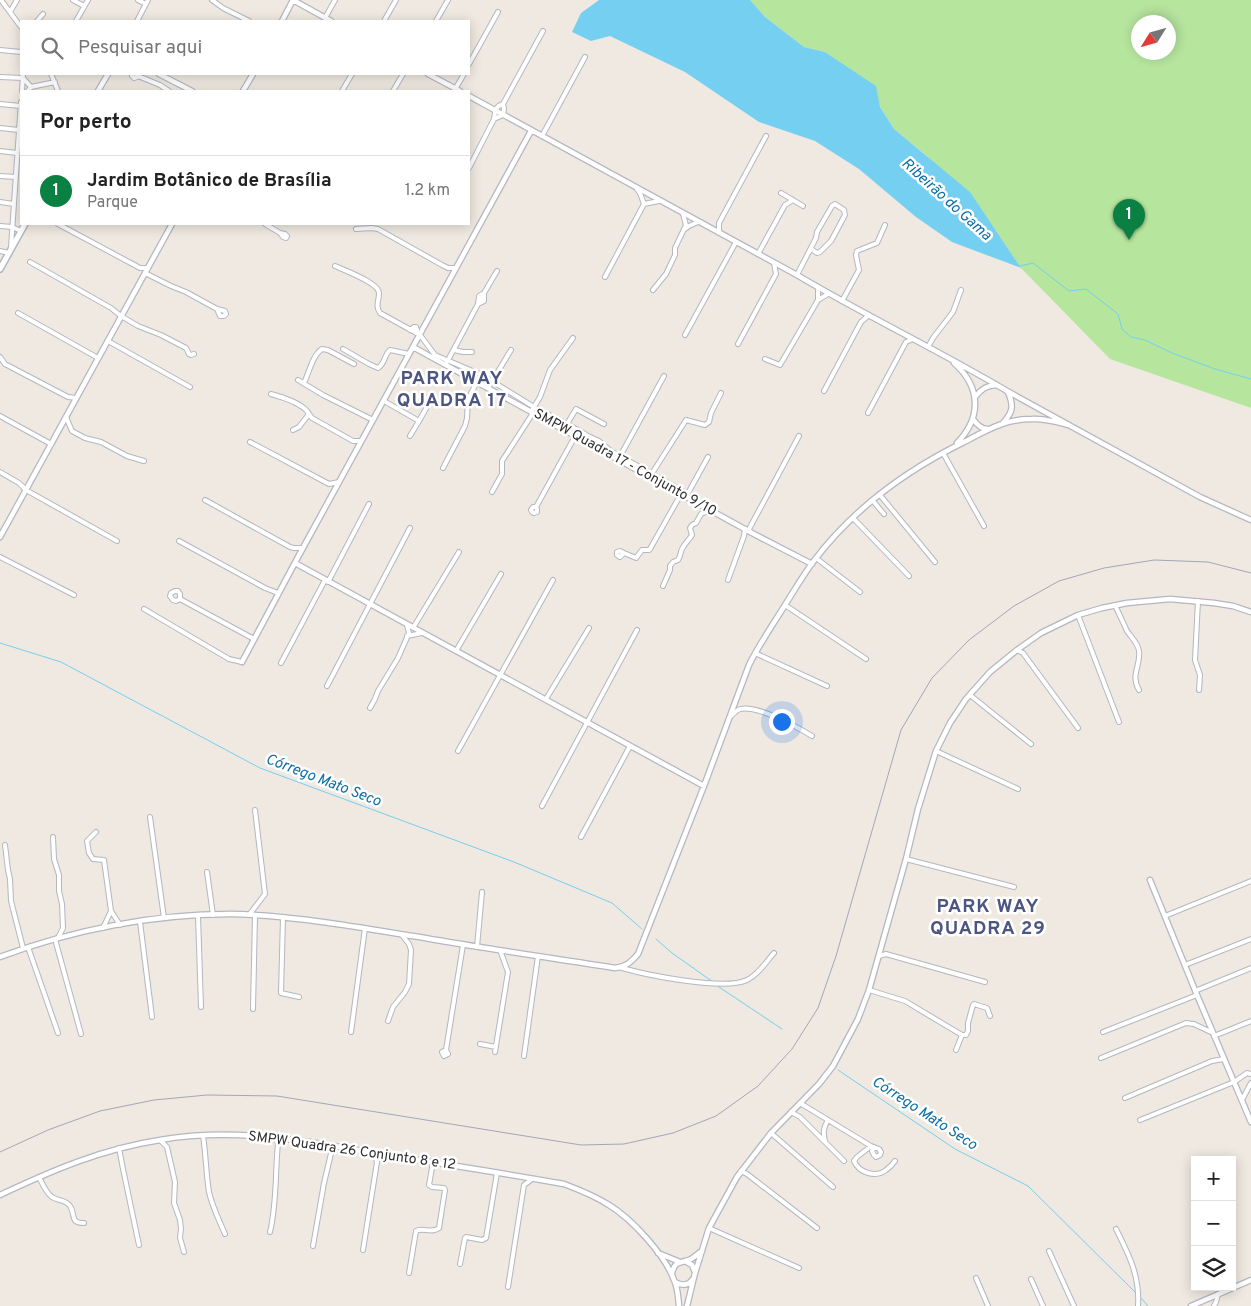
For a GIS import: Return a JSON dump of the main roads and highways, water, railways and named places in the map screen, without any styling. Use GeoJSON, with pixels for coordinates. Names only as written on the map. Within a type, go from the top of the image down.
{"type":"FeatureCollection","features":[{"type":"Feature","properties":{"kind":"main road"},"geometry":{"type":"LineString","coordinates":[[0,269],[24,225]]}},
{"type":"Feature","properties":{"kind":"water"},"geometry":{"type":"Polygon","coordinates":[[[599,0],[750,0],[765,17],[804,47],[825,52],[876,86],[880,107],[894,129],[970,192],[1021,268],[952,242],[916,217],[859,169],[815,141],[759,122],[685,72],[610,36],[591,41],[572,32],[581,13],[599,0]]]}},
{"type":"Feature","properties":{"kind":"waterway","name":"Ribeirão do Gama"},"geometry":{"type":"LineString","coordinates":[[1020,266],[1033,263],[1069,291],[1086,289],[1118,314],[1122,329],[1131,337],[1145,340],[1172,353],[1215,369],[1251,379]]}},
{"type":"Feature","properties":{"kind":"waterway","name":"Córrego Mato Seco"},"geometry":{"type":"LineString","coordinates":[[0,643],[61,662],[260,768],[514,862],[612,903],[642,929]]}},
{"type":"Feature","properties":{"kind":"waterway","name":"Córrego Mato Seco"},"geometry":{"type":"LineString","coordinates":[[656,939],[672,953],[713,982]]}},
{"type":"Feature","properties":{"kind":"waterway","name":"Córrego Mato Seco"},"geometry":{"type":"LineString","coordinates":[[716,985],[782,1029]]}},
{"type":"Feature","properties":{"kind":"waterway","name":"Córrego Mato Seco"},"geometry":{"type":"LineString","coordinates":[[838,1070],[955,1149],[1028,1186],[1136,1293]]}},
{"type":"Feature","properties":{"kind":"waterway"},"geometry":{"type":"LineString","coordinates":[[1141,1298],[1148,1306]]}},
{"type":"Feature","properties":{"kind":"railway"},"geometry":{"type":"LineString","coordinates":[[0,1152],[48,1130],[100,1111],[154,1100],[207,1095],[277,1096],[581,1145],[624,1144],[673,1133],[716,1116],[758,1086],[792,1049],[818,1008],[836,956],[901,730],[932,678],[969,640],[1014,606],[1059,581],[1104,568],[1154,560],[1208,562],[1251,573]]}},
{"type":"Feature","properties":{"kind":"place","name":"Jardim Botânico de Brasília"},"geometry":{"type":"Point","coordinates":[1129,240]}},
{"type":"Feature","properties":{"kind":"district","name":"PARK WAY QUADRA 17"},"geometry":{"type":"Point","coordinates":[452,390]}},
{"type":"Feature","properties":{"kind":"district","name":"PARK WAY QUADRA 29"},"geometry":{"type":"Point","coordinates":[988,918]}}]}
